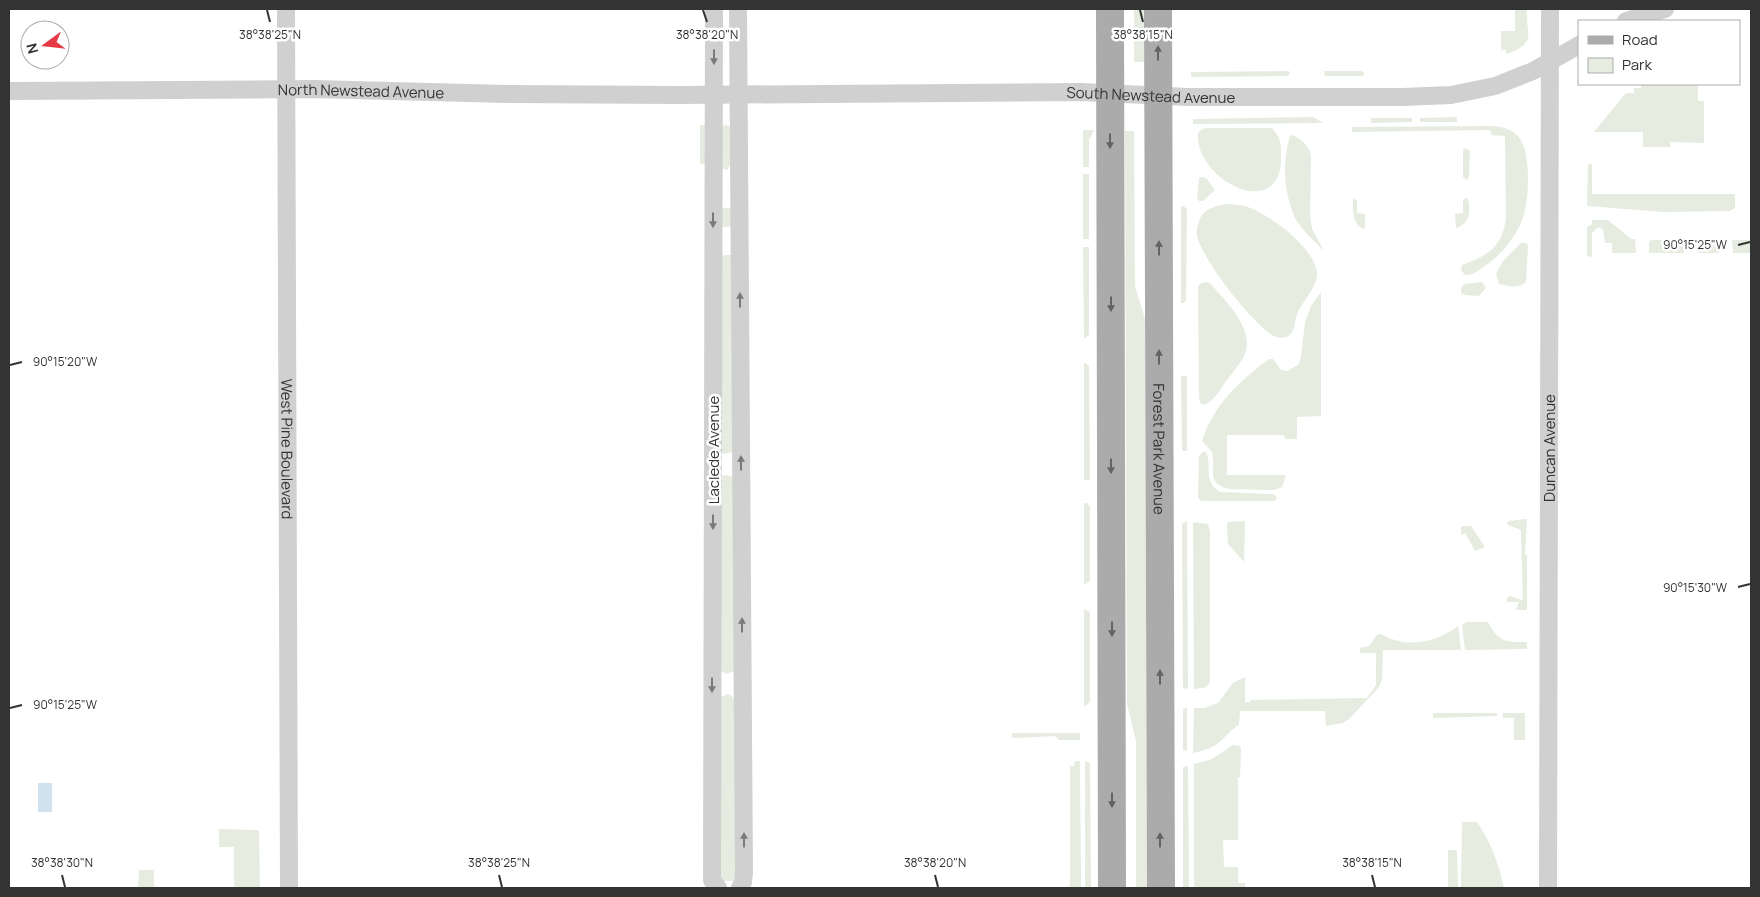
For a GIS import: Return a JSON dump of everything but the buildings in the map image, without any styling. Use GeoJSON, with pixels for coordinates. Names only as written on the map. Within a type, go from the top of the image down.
{"type":"FeatureCollection","features":[{"type":"Feature","properties":{"kind":"main road"},"geometry":{"type":"LineString","coordinates":[[1110,9],[1112,888]]}},
{"type":"Feature","properties":{"kind":"main road","name":"Forest Park Avenue"},"geometry":{"type":"LineString","coordinates":[[1158,9],[1161,888]]}},
{"type":"Feature","properties":{"kind":"street","name":"West Pine Boulevard"},"geometry":{"type":"LineString","coordinates":[[286,9],[289,888]]}},
{"type":"Feature","properties":{"kind":"street","name":"Laclede Avenue"},"geometry":{"type":"LineString","coordinates":[[714,9],[712,880],[718,888]]}},
{"type":"Feature","properties":{"kind":"street","name":"Laclede Avenue"},"geometry":{"type":"LineString","coordinates":[[738,9],[744,873],[740,888]]}},
{"type":"Feature","properties":{"kind":"street","name":"Duncan Avenue"},"geometry":{"type":"LineString","coordinates":[[1548,888],[1550,9]]}},
{"type":"Feature","properties":{"kind":"street"},"geometry":{"type":"LineString","coordinates":[[1629,20],[1665,9]]}},
{"type":"Feature","properties":{"kind":"street","name":"South Newstead Avenue"},"geometry":{"type":"LineString","coordinates":[[713,95],[914,92],[1110,93],[1159,96],[1402,97],[1451,95],[1509,81],[1550,62],[1578,46]]}},
{"type":"Feature","properties":{"kind":"street","name":"North Newstead Avenue"},"geometry":{"type":"LineString","coordinates":[[9,91],[286,89],[507,94],[713,95]]}},
{"type":"Feature","properties":{"kind":"green space"},"geometry":{"type":"Polygon","coordinates":[[[1134,9],[1144,9],[1144,62],[1134,62],[1134,9]]]}},
{"type":"Feature","properties":{"kind":"green space"},"geometry":{"type":"Polygon","coordinates":[[[1515,9],[1527,9],[1528,36],[1527,41],[1523,45],[1507,54],[1505,49],[1501,51],[1501,31],[1515,31],[1515,9]]]}},
{"type":"Feature","properties":{"kind":"green space"},"geometry":{"type":"Polygon","coordinates":[[[1324,71],[1362,71],[1364,73],[1363,76],[1325,76],[1324,71]]]}},
{"type":"Feature","properties":{"kind":"green space"},"geometry":{"type":"Polygon","coordinates":[[[1191,72],[1290,72],[1288,76],[1191,77],[1191,72]]]}},
{"type":"Feature","properties":{"kind":"green space"},"geometry":{"type":"Polygon","coordinates":[[[1641,85],[1698,85],[1698,101],[1704,101],[1704,143],[1670,142],[1670,147],[1643,147],[1643,132],[1594,132],[1626,93],[1634,93],[1634,88],[1641,88],[1641,85]]]}},
{"type":"Feature","properties":{"kind":"green space"},"geometry":{"type":"Polygon","coordinates":[[[1313,117],[1323,123],[1193,124],[1193,119],[1313,117]]]}},
{"type":"Feature","properties":{"kind":"green space"},"geometry":{"type":"Polygon","coordinates":[[[1457,117],[1457,122],[1420,122],[1420,118],[1457,117]]]}},
{"type":"Feature","properties":{"kind":"green space"},"geometry":{"type":"Polygon","coordinates":[[[1371,118],[1412,118],[1412,122],[1371,123],[1371,118]]]}},
{"type":"Feature","properties":{"kind":"green space"},"geometry":{"type":"Polygon","coordinates":[[[726,124],[730,128],[730,165],[727,170],[721,168],[721,128],[726,124]]]}},
{"type":"Feature","properties":{"kind":"green space"},"geometry":{"type":"Polygon","coordinates":[[[700,125],[705,125],[705,164],[700,164],[700,125]]]}},
{"type":"Feature","properties":{"kind":"green space"},"geometry":{"type":"Polygon","coordinates":[[[1491,126],[1511,130],[1522,141],[1525,149],[1528,176],[1526,207],[1520,225],[1504,249],[1478,271],[1465,275],[1461,270],[1462,265],[1479,258],[1492,249],[1501,237],[1504,228],[1506,218],[1505,136],[1492,135],[1490,130],[1352,132],[1352,127],[1491,126]]]}},
{"type":"Feature","properties":{"kind":"green space"},"geometry":{"type":"Polygon","coordinates":[[[1272,128],[1278,136],[1281,146],[1281,160],[1277,179],[1267,189],[1253,191],[1237,187],[1222,178],[1209,165],[1200,150],[1198,133],[1202,129],[1272,128]]]}},
{"type":"Feature","properties":{"kind":"green space"},"geometry":{"type":"Polygon","coordinates":[[[1083,130],[1094,130],[1089,140],[1089,167],[1083,167],[1083,130]]]}},
{"type":"Feature","properties":{"kind":"green space"},"geometry":{"type":"Polygon","coordinates":[[[1125,131],[1134,131],[1135,286],[1145,319],[1147,888],[1136,888],[1136,741],[1127,704],[1125,131]]]}},
{"type":"Feature","properties":{"kind":"green space"},"geometry":{"type":"Polygon","coordinates":[[[1293,135],[1304,143],[1311,155],[1310,216],[1312,229],[1324,251],[1295,218],[1288,198],[1285,167],[1287,146],[1290,136],[1293,135]]]}},
{"type":"Feature","properties":{"kind":"green space"},"geometry":{"type":"Polygon","coordinates":[[[1464,148],[1470,152],[1469,177],[1466,180],[1463,177],[1464,148]]]}},
{"type":"Feature","properties":{"kind":"green space"},"geometry":{"type":"Polygon","coordinates":[[[1588,164],[1592,164],[1592,194],[1735,194],[1735,208],[1730,211],[1664,212],[1587,206],[1588,164]]]}},
{"type":"Feature","properties":{"kind":"green space"},"geometry":{"type":"Polygon","coordinates":[[[1083,174],[1089,174],[1089,239],[1083,239],[1083,174]]]}},
{"type":"Feature","properties":{"kind":"green space"},"geometry":{"type":"Polygon","coordinates":[[[1199,178],[1206,178],[1215,190],[1203,201],[1199,201],[1197,198],[1199,178]]]}},
{"type":"Feature","properties":{"kind":"green space"},"geometry":{"type":"Polygon","coordinates":[[[1354,198],[1357,201],[1357,213],[1365,214],[1365,228],[1363,229],[1359,226],[1354,216],[1354,198]]]}},
{"type":"Feature","properties":{"kind":"green space"},"geometry":{"type":"Polygon","coordinates":[[[1466,198],[1469,204],[1467,220],[1456,228],[1455,214],[1463,213],[1463,200],[1466,198]]]}},
{"type":"Feature","properties":{"kind":"green space"},"geometry":{"type":"Polygon","coordinates":[[[1226,204],[1245,206],[1278,224],[1300,243],[1309,253],[1315,264],[1317,274],[1315,284],[1299,310],[1293,331],[1289,336],[1275,337],[1249,314],[1227,288],[1201,247],[1197,236],[1197,226],[1201,217],[1208,209],[1226,204]]]}},
{"type":"Feature","properties":{"kind":"green space"},"geometry":{"type":"Polygon","coordinates":[[[1181,206],[1187,210],[1186,300],[1184,303],[1181,303],[1181,206]]]}},
{"type":"Feature","properties":{"kind":"green space"},"geometry":{"type":"Polygon","coordinates":[[[719,208],[734,208],[734,227],[718,227],[719,208]]]}},
{"type":"Feature","properties":{"kind":"green space"},"geometry":{"type":"Polygon","coordinates":[[[1592,220],[1608,220],[1631,239],[1635,239],[1636,253],[1612,253],[1612,243],[1605,243],[1603,230],[1597,228],[1592,233],[1592,257],[1587,256],[1587,227],[1592,224],[1592,220]]]}},
{"type":"Feature","properties":{"kind":"green space"},"geometry":{"type":"Polygon","coordinates":[[[1651,240],[1683,240],[1684,253],[1649,253],[1649,242],[1651,240]]]}},
{"type":"Feature","properties":{"kind":"green space"},"geometry":{"type":"Polygon","coordinates":[[[1699,240],[1717,240],[1719,253],[1698,253],[1699,240]]]}},
{"type":"Feature","properties":{"kind":"green space"},"geometry":{"type":"Polygon","coordinates":[[[1732,240],[1751,240],[1751,253],[1733,253],[1732,240]]]}},
{"type":"Feature","properties":{"kind":"green space"},"geometry":{"type":"Polygon","coordinates":[[[1521,243],[1528,245],[1526,282],[1517,286],[1499,284],[1496,274],[1503,261],[1521,243]]]}},
{"type":"Feature","properties":{"kind":"green space"},"geometry":{"type":"Polygon","coordinates":[[[1083,247],[1089,247],[1089,335],[1084,339],[1083,247]]]}},
{"type":"Feature","properties":{"kind":"green space"},"geometry":{"type":"Polygon","coordinates":[[[731,255],[733,452],[724,454],[720,452],[720,257],[731,255]]]}},
{"type":"Feature","properties":{"kind":"green space"},"geometry":{"type":"Polygon","coordinates":[[[1206,282],[1210,283],[1237,316],[1246,334],[1247,344],[1245,354],[1237,367],[1213,398],[1203,405],[1199,398],[1198,286],[1206,282]]]}},
{"type":"Feature","properties":{"kind":"green space"},"geometry":{"type":"Polygon","coordinates":[[[1482,282],[1486,288],[1479,296],[1461,293],[1461,288],[1464,284],[1482,282]]]}},
{"type":"Feature","properties":{"kind":"green space"},"geometry":{"type":"Polygon","coordinates":[[[1321,292],[1321,416],[1297,417],[1297,439],[1285,439],[1284,435],[1227,435],[1227,475],[1286,475],[1282,487],[1274,490],[1229,489],[1222,486],[1214,479],[1212,452],[1202,441],[1213,416],[1238,385],[1269,359],[1273,359],[1281,370],[1288,371],[1299,364],[1305,323],[1311,306],[1321,292]]]}},
{"type":"Feature","properties":{"kind":"green space"},"geometry":{"type":"Polygon","coordinates":[[[1084,362],[1089,366],[1090,480],[1084,480],[1084,362]]]}},
{"type":"Feature","properties":{"kind":"green space"},"geometry":{"type":"Polygon","coordinates":[[[1181,376],[1187,376],[1187,451],[1182,451],[1181,376]]]}},
{"type":"Feature","properties":{"kind":"green space"},"geometry":{"type":"Polygon","coordinates":[[[1206,452],[1208,458],[1211,483],[1220,492],[1272,494],[1277,499],[1274,501],[1201,501],[1198,498],[1199,456],[1206,452]]]}},
{"type":"Feature","properties":{"kind":"green space"},"geometry":{"type":"Polygon","coordinates":[[[725,475],[731,476],[734,479],[734,671],[726,674],[720,670],[721,477],[725,475]]]}},
{"type":"Feature","properties":{"kind":"green space"},"geometry":{"type":"Polygon","coordinates":[[[1084,503],[1087,503],[1090,507],[1090,581],[1084,585],[1084,503]]]}},
{"type":"Feature","properties":{"kind":"green space"},"geometry":{"type":"Polygon","coordinates":[[[1527,519],[1525,555],[1527,555],[1527,610],[1516,610],[1519,602],[1507,602],[1507,598],[1510,596],[1523,599],[1521,530],[1507,523],[1509,521],[1527,519]]]}},
{"type":"Feature","properties":{"kind":"green space"},"geometry":{"type":"Polygon","coordinates":[[[1187,521],[1188,689],[1183,688],[1182,524],[1187,521]]]}},
{"type":"Feature","properties":{"kind":"green space"},"geometry":{"type":"Polygon","coordinates":[[[1245,521],[1244,562],[1228,544],[1227,524],[1229,522],[1245,521]]]}},
{"type":"Feature","properties":{"kind":"green space"},"geometry":{"type":"Polygon","coordinates":[[[1193,522],[1208,524],[1210,532],[1210,681],[1204,688],[1194,689],[1193,522]]]}},
{"type":"Feature","properties":{"kind":"green space"},"geometry":{"type":"Polygon","coordinates":[[[1461,526],[1471,526],[1485,547],[1475,551],[1465,533],[1461,535],[1461,526]]]}},
{"type":"Feature","properties":{"kind":"green space"},"geometry":{"type":"Polygon","coordinates":[[[1084,609],[1090,612],[1090,701],[1084,707],[1084,609]]]}},
{"type":"Feature","properties":{"kind":"green space"},"geometry":{"type":"Polygon","coordinates":[[[1466,622],[1488,622],[1500,638],[1514,642],[1527,642],[1527,649],[1465,650],[1462,625],[1466,622]]]}},
{"type":"Feature","properties":{"kind":"green space"},"geometry":{"type":"Polygon","coordinates":[[[1458,626],[1461,650],[1383,650],[1382,680],[1379,687],[1343,723],[1326,726],[1325,711],[1240,711],[1239,725],[1220,742],[1206,750],[1193,753],[1194,708],[1204,708],[1218,703],[1233,683],[1245,677],[1245,702],[1250,702],[1250,700],[1367,698],[1376,685],[1376,653],[1360,653],[1360,648],[1369,646],[1377,635],[1380,634],[1393,640],[1411,643],[1437,638],[1458,626]]]}},
{"type":"Feature","properties":{"kind":"green space"},"geometry":{"type":"Polygon","coordinates":[[[728,694],[735,700],[736,873],[733,881],[723,881],[721,877],[721,697],[728,694]]]}},
{"type":"Feature","properties":{"kind":"green space"},"geometry":{"type":"Polygon","coordinates":[[[1187,708],[1187,751],[1183,750],[1183,709],[1187,708]]]}},
{"type":"Feature","properties":{"kind":"green space"},"geometry":{"type":"Polygon","coordinates":[[[1433,713],[1497,713],[1497,716],[1433,718],[1433,713]]]}},
{"type":"Feature","properties":{"kind":"green space"},"geometry":{"type":"Polygon","coordinates":[[[1503,713],[1525,713],[1525,740],[1514,740],[1514,718],[1503,718],[1503,713]]]}},
{"type":"Feature","properties":{"kind":"green space"},"geometry":{"type":"Polygon","coordinates":[[[1012,733],[1080,733],[1080,740],[1059,740],[1055,736],[1014,738],[1012,733]]]}},
{"type":"Feature","properties":{"kind":"green space"},"geometry":{"type":"Polygon","coordinates":[[[1233,745],[1240,746],[1241,748],[1240,777],[1238,777],[1238,840],[1223,840],[1224,867],[1238,867],[1238,883],[1245,883],[1245,888],[1194,888],[1194,764],[1212,759],[1233,745]]]}},
{"type":"Feature","properties":{"kind":"green space"},"geometry":{"type":"Polygon","coordinates":[[[1075,761],[1080,761],[1081,888],[1070,888],[1070,766],[1074,766],[1075,761]]]}},
{"type":"Feature","properties":{"kind":"green space"},"geometry":{"type":"Polygon","coordinates":[[[1085,761],[1090,763],[1091,888],[1085,888],[1085,761]]]}},
{"type":"Feature","properties":{"kind":"green space"},"geometry":{"type":"Polygon","coordinates":[[[1188,766],[1189,888],[1183,888],[1183,767],[1188,766]]]}},
{"type":"Feature","properties":{"kind":"green space"},"geometry":{"type":"Polygon","coordinates":[[[1462,822],[1477,822],[1494,854],[1504,888],[1461,888],[1462,822]]]}},
{"type":"Feature","properties":{"kind":"green space"},"geometry":{"type":"Polygon","coordinates":[[[219,829],[259,830],[260,888],[234,888],[234,847],[219,847],[219,829]]]}},
{"type":"Feature","properties":{"kind":"green space"},"geometry":{"type":"Polygon","coordinates":[[[1448,850],[1457,850],[1458,888],[1448,888],[1448,850]]]}},
{"type":"Feature","properties":{"kind":"green space"},"geometry":{"type":"Polygon","coordinates":[[[139,870],[154,870],[154,888],[138,888],[139,870]]]}},
{"type":"Feature","properties":{"kind":"water"},"geometry":{"type":"Polygon","coordinates":[[[38,783],[52,783],[52,812],[38,812],[38,783]]]}}]}
